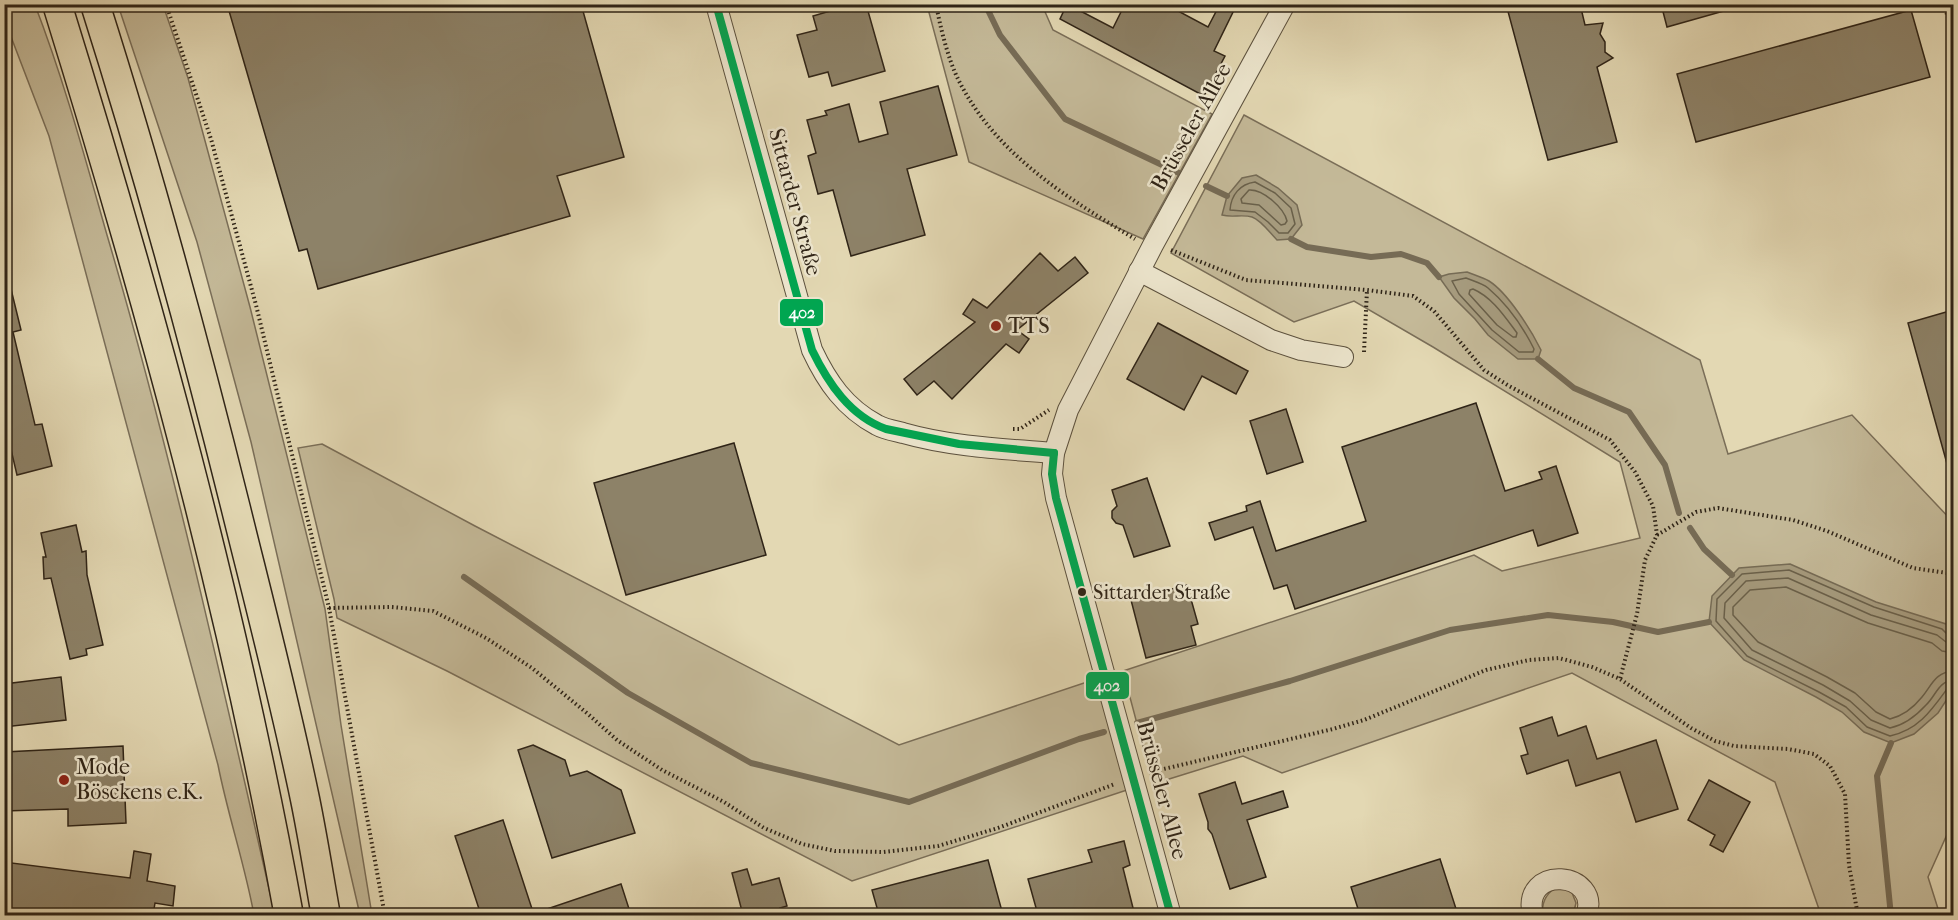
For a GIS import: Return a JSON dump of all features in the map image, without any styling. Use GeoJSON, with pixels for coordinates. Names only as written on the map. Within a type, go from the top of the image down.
{"type":"FeatureCollection","features":[{"type":"Feature","properties":{"kind":"highway"},"geometry":{"type":"LineString","coordinates":[[57,4],[104,156],[194,485],[255,737],[289,915]]}},
{"type":"Feature","properties":{"kind":"highway"},"geometry":{"type":"LineString","coordinates":[[95,4],[164,235],[216,426],[305,800],[326,915]]}},
{"type":"Feature","properties":{"kind":"street","name":"Sittarder Straße"},"geometry":{"type":"LineString","coordinates":[[716,4],[812,350],[826,378],[845,401],[878,426],[927,440],[1054,453]]}},
{"type":"Feature","properties":{"kind":"street","name":"Brüsseler Allee"},"geometry":{"type":"LineString","coordinates":[[1171,915],[1056,498],[1052,474],[1054,453],[1068,410],[1153,244],[1285,4]]}},
{"type":"Feature","properties":{"kind":"street"},"geometry":{"type":"LineString","coordinates":[[1139,272],[1271,340],[1301,350],[1343,357]]}},
{"type":"Feature","properties":{"kind":"street"},"geometry":{"type":"LineString","coordinates":[[1533,915],[1531,904],[1533,895],[1539,887],[1545,882],[1563,878],[1579,885],[1585,892],[1588,901],[1586,915]]}},
{"type":"Feature","properties":{"kind":"path"},"geometry":{"type":"LineString","coordinates":[[166,4],[211,139],[250,282],[330,608],[385,915]]}},
{"type":"Feature","properties":{"kind":"path"},"geometry":{"type":"LineString","coordinates":[[936,4],[957,78],[978,114],[998,139],[1014,154],[1044,179],[1099,216],[1140,242],[1164,247],[1246,280],[1413,296],[1434,311],[1484,370],[1610,440],[1635,472],[1653,506],[1657,535],[1645,560],[1637,614],[1620,679]]}},
{"type":"Feature","properties":{"kind":"path"},"geometry":{"type":"LineString","coordinates":[[1944,4],[1953,39]]}},
{"type":"Feature","properties":{"kind":"path"},"geometry":{"type":"LineString","coordinates":[[1364,352],[1367,290]]}},
{"type":"Feature","properties":{"kind":"path"},"geometry":{"type":"LineString","coordinates":[[1005,430],[1020,429],[1056,405],[1068,410]]}},
{"type":"Feature","properties":{"kind":"path"},"geometry":{"type":"LineString","coordinates":[[1657,535],[1696,512],[1718,508],[1793,520],[1827,531],[1913,568],[1953,574]]}},
{"type":"Feature","properties":{"kind":"shaded area"},"geometry":{"type":"Polygon","coordinates":[[[5,5],[35,5],[74,119],[154,404],[275,915],[254,915],[218,765],[49,136],[5,21],[5,5]]]}},
{"type":"Feature","properties":{"kind":"shaded area"},"geometry":{"type":"Polygon","coordinates":[[[118,5],[163,5],[188,78],[250,307],[325,609],[372,915],[360,915],[251,442],[197,242],[118,5]]]}},
{"type":"Feature","properties":{"kind":"shaded area"},"geometry":{"type":"Polygon","coordinates":[[[927,5],[1042,5],[1053,30],[1212,114],[1143,239],[969,162],[927,5]]]}},
{"type":"Feature","properties":{"kind":"shaded area"},"geometry":{"type":"Polygon","coordinates":[[[1244,115],[1700,360],[1728,454],[1852,415],[1953,522],[1953,821],[1928,877],[1940,915],[1821,915],[1775,782],[1572,673],[1282,773],[1243,756],[1153,784],[1123,671],[1474,555],[1502,571],[1640,538],[1620,462],[1433,347],[1354,301],[1294,322],[1171,253],[1244,115]]]}},
{"type":"Feature","properties":{"kind":"shaded area"},"geometry":{"type":"Polygon","coordinates":[[[322,444],[475,526],[899,745],[1102,677],[1133,788],[852,881],[447,671],[337,618],[298,448],[322,444]]]}},
{"type":"Feature","properties":{"kind":"shaded area"},"geometry":{"type":"Polygon","coordinates":[[[1555,888],[1571,890],[1576,903],[1573,915],[1543,916],[1544,900],[1555,888]]]}},
{"type":"Feature","properties":{"kind":"water"},"geometry":{"type":"Polygon","coordinates":[[[1256,175],[1278,188],[1297,205],[1302,225],[1291,239],[1277,240],[1252,217],[1222,215],[1227,196],[1242,178],[1256,175]]]}},
{"type":"Feature","properties":{"kind":"water"},"geometry":{"type":"Polygon","coordinates":[[[1467,272],[1489,281],[1504,294],[1541,350],[1538,359],[1518,359],[1488,335],[1454,298],[1439,277],[1467,272]]]}},
{"type":"Feature","properties":{"kind":"water"},"geometry":{"type":"Polygon","coordinates":[[[1790,564],[1876,602],[1946,624],[1953,633],[1953,690],[1938,713],[1914,734],[1891,743],[1864,732],[1842,712],[1744,660],[1709,622],[1712,596],[1739,568],[1790,564]]]}},
{"type":"Feature","properties":{"kind":"building"},"geometry":{"type":"Polygon","coordinates":[[[227,4],[581,4],[624,157],[557,176],[570,216],[318,289],[307,249],[299,251],[227,4]]]}},
{"type":"Feature","properties":{"kind":"building"},"geometry":{"type":"Polygon","coordinates":[[[854,4],[866,4],[885,71],[832,86],[828,72],[809,77],[797,35],[817,30],[813,16],[854,4]]]}},
{"type":"Feature","properties":{"kind":"building"},"geometry":{"type":"Polygon","coordinates":[[[1067,4],[1113,28],[1125,4],[1165,4],[1208,27],[1220,4],[1237,4],[1214,51],[1225,56],[1204,96],[1060,19],[1067,4]]]}},
{"type":"Feature","properties":{"kind":"building"},"geometry":{"type":"Polygon","coordinates":[[[1506,4],[1580,4],[1585,25],[1603,23],[1600,34],[1605,42],[1605,52],[1613,58],[1597,67],[1617,142],[1548,160],[1506,4]]]}},
{"type":"Feature","properties":{"kind":"building"},"geometry":{"type":"Polygon","coordinates":[[[1661,4],[1730,4],[1731,9],[1667,27],[1661,4]]]}},
{"type":"Feature","properties":{"kind":"building"},"geometry":{"type":"Polygon","coordinates":[[[1911,10],[1930,77],[1696,142],[1677,74],[1911,10]]]}},
{"type":"Feature","properties":{"kind":"building"},"geometry":{"type":"Polygon","coordinates":[[[938,86],[957,155],[907,169],[925,235],[851,256],[833,190],[818,194],[808,156],[816,153],[807,120],[827,115],[825,111],[849,104],[859,142],[888,134],[880,102],[938,86]]]}},
{"type":"Feature","properties":{"kind":"building","name":"TTS"},"geometry":{"type":"Polygon","coordinates":[[[1040,253],[1058,271],[1075,257],[1088,273],[1017,330],[1029,339],[1019,353],[1006,344],[952,399],[934,381],[917,395],[904,379],[975,322],[963,314],[973,299],[987,308],[1040,253]]]}},
{"type":"Feature","properties":{"kind":"building"},"geometry":{"type":"Polygon","coordinates":[[[10,285],[21,330],[13,332],[35,425],[42,424],[52,466],[17,475],[4,420],[4,286],[10,285]]]}},
{"type":"Feature","properties":{"kind":"building"},"geometry":{"type":"Polygon","coordinates":[[[1953,310],[1953,471],[1949,471],[1908,323],[1953,310]]]}},
{"type":"Feature","properties":{"kind":"building"},"geometry":{"type":"Polygon","coordinates":[[[1158,323],[1248,371],[1236,394],[1202,376],[1184,410],[1127,379],[1158,323]]]}},
{"type":"Feature","properties":{"kind":"building"},"geometry":{"type":"Polygon","coordinates":[[[1476,403],[1505,491],[1542,479],[1539,472],[1556,466],[1578,533],[1538,546],[1533,530],[1295,609],[1287,585],[1274,589],[1253,527],[1215,540],[1209,523],[1247,511],[1246,506],[1260,501],[1276,551],[1366,521],[1342,447],[1476,403]]]}},
{"type":"Feature","properties":{"kind":"building"},"geometry":{"type":"Polygon","coordinates":[[[1286,409],[1303,462],[1267,474],[1250,421],[1286,409]]]}},
{"type":"Feature","properties":{"kind":"building"},"geometry":{"type":"Polygon","coordinates":[[[734,443],[766,555],[626,595],[594,483],[734,443]]]}},
{"type":"Feature","properties":{"kind":"building"},"geometry":{"type":"Polygon","coordinates":[[[1147,478],[1170,546],[1134,557],[1123,525],[1116,523],[1112,518],[1112,511],[1117,506],[1112,490],[1147,478]]]}},
{"type":"Feature","properties":{"kind":"building"},"geometry":{"type":"Polygon","coordinates":[[[76,525],[82,552],[86,551],[87,575],[103,645],[86,649],[87,655],[70,659],[51,578],[44,579],[43,557],[46,557],[41,533],[76,525]]]}},
{"type":"Feature","properties":{"kind":"building"},"geometry":{"type":"Polygon","coordinates":[[[1187,585],[1198,624],[1191,626],[1196,645],[1146,658],[1131,600],[1187,585]]]}},
{"type":"Feature","properties":{"kind":"building"},"geometry":{"type":"Polygon","coordinates":[[[61,677],[66,720],[4,727],[4,684],[61,677]]]}},
{"type":"Feature","properties":{"kind":"building"},"geometry":{"type":"Polygon","coordinates":[[[1552,717],[1558,736],[1586,726],[1597,759],[1656,740],[1678,809],[1636,822],[1620,772],[1576,786],[1568,760],[1527,774],[1521,756],[1528,754],[1520,728],[1552,717]]]}},
{"type":"Feature","properties":{"kind":"building"},"geometry":{"type":"Polygon","coordinates":[[[533,745],[565,760],[570,776],[587,771],[621,790],[635,833],[552,858],[518,750],[533,745]]]}},
{"type":"Feature","properties":{"kind":"building","name":"Mode Bösckens e.K."},"geometry":{"type":"Polygon","coordinates":[[[123,746],[126,823],[68,826],[68,809],[4,811],[4,752],[123,746]]]}},
{"type":"Feature","properties":{"kind":"building"},"geometry":{"type":"Polygon","coordinates":[[[1709,780],[1750,802],[1723,852],[1710,845],[1715,835],[1688,820],[1709,780]]]}},
{"type":"Feature","properties":{"kind":"building"},"geometry":{"type":"Polygon","coordinates":[[[1235,782],[1242,804],[1283,791],[1288,807],[1247,820],[1266,877],[1230,889],[1212,834],[1208,829],[1199,794],[1235,782]]]}},
{"type":"Feature","properties":{"kind":"building"},"geometry":{"type":"Polygon","coordinates":[[[503,820],[534,915],[481,915],[455,836],[503,820]]]}},
{"type":"Feature","properties":{"kind":"building"},"geometry":{"type":"Polygon","coordinates":[[[1124,841],[1130,865],[1123,868],[1134,912],[1120,915],[1038,915],[1028,879],[1092,862],[1088,850],[1124,841]]]}},
{"type":"Feature","properties":{"kind":"building"},"geometry":{"type":"Polygon","coordinates":[[[134,851],[151,854],[147,881],[175,886],[173,906],[155,903],[153,915],[4,915],[4,862],[130,878],[134,851]]]}},
{"type":"Feature","properties":{"kind":"building"},"geometry":{"type":"Polygon","coordinates":[[[1440,859],[1458,915],[1360,915],[1351,887],[1440,859]]]}},
{"type":"Feature","properties":{"kind":"building"},"geometry":{"type":"Polygon","coordinates":[[[988,860],[1003,915],[879,915],[872,890],[988,860]]]}},
{"type":"Feature","properties":{"kind":"building"},"geometry":{"type":"Polygon","coordinates":[[[747,869],[752,885],[779,878],[787,906],[780,908],[782,915],[743,915],[732,873],[747,869]]]}},
{"type":"Feature","properties":{"kind":"building"},"geometry":{"type":"Polygon","coordinates":[[[621,884],[631,915],[535,915],[535,913],[621,884]]]}},
{"type":"Feature","properties":{"kind":"waterway"},"geometry":{"type":"LineString","coordinates":[[985,4],[1000,35],[1065,119],[1179,173]]}},
{"type":"Feature","properties":{"kind":"waterway"},"geometry":{"type":"LineString","coordinates":[[1206,186],[1227,196]]}},
{"type":"Feature","properties":{"kind":"waterway"},"geometry":{"type":"LineString","coordinates":[[1291,239],[1307,247],[1371,257],[1401,254],[1427,263],[1439,277]]}},
{"type":"Feature","properties":{"kind":"waterway"},"geometry":{"type":"LineString","coordinates":[[1538,359],[1574,388],[1629,412],[1665,465],[1679,513]]}},
{"type":"Feature","properties":{"kind":"waterway"},"geometry":{"type":"LineString","coordinates":[[1690,528],[1704,549],[1732,575]]}},
{"type":"Feature","properties":{"kind":"waterway"},"geometry":{"type":"LineString","coordinates":[[464,577],[628,693],[751,763],[909,802],[1079,739],[1104,732]]}},
{"type":"Feature","properties":{"kind":"waterway"},"geometry":{"type":"LineString","coordinates":[[1137,723],[1290,681],[1450,630],[1548,615],[1613,622],[1658,632],[1709,622]]}},
{"type":"Feature","properties":{"kind":"waterway"},"geometry":{"type":"LineString","coordinates":[[1891,743],[1877,776],[1891,916]]}},
{"type":"Feature","properties":{"kind":"transit line","name":"402"},"geometry":{"type":"LineString","coordinates":[[716,4],[812,350],[833,386],[861,416],[886,429],[959,444],[1054,453]]}},
{"type":"Feature","properties":{"kind":"transit line","name":"402"},"geometry":{"type":"LineString","coordinates":[[1054,453],[1052,474],[1056,498],[1171,916]]}},
{"type":"Feature","properties":{"kind":"place","name":"TTS"},"geometry":{"type":"Point","coordinates":[996,326]}},
{"type":"Feature","properties":{"kind":"place","name":"Sittarder Straße"},"geometry":{"type":"Point","coordinates":[1082,592]}},
{"type":"Feature","properties":{"kind":"place","name":"Mode Bösckens e.K."},"geometry":{"type":"Point","coordinates":[64,780]}}]}
